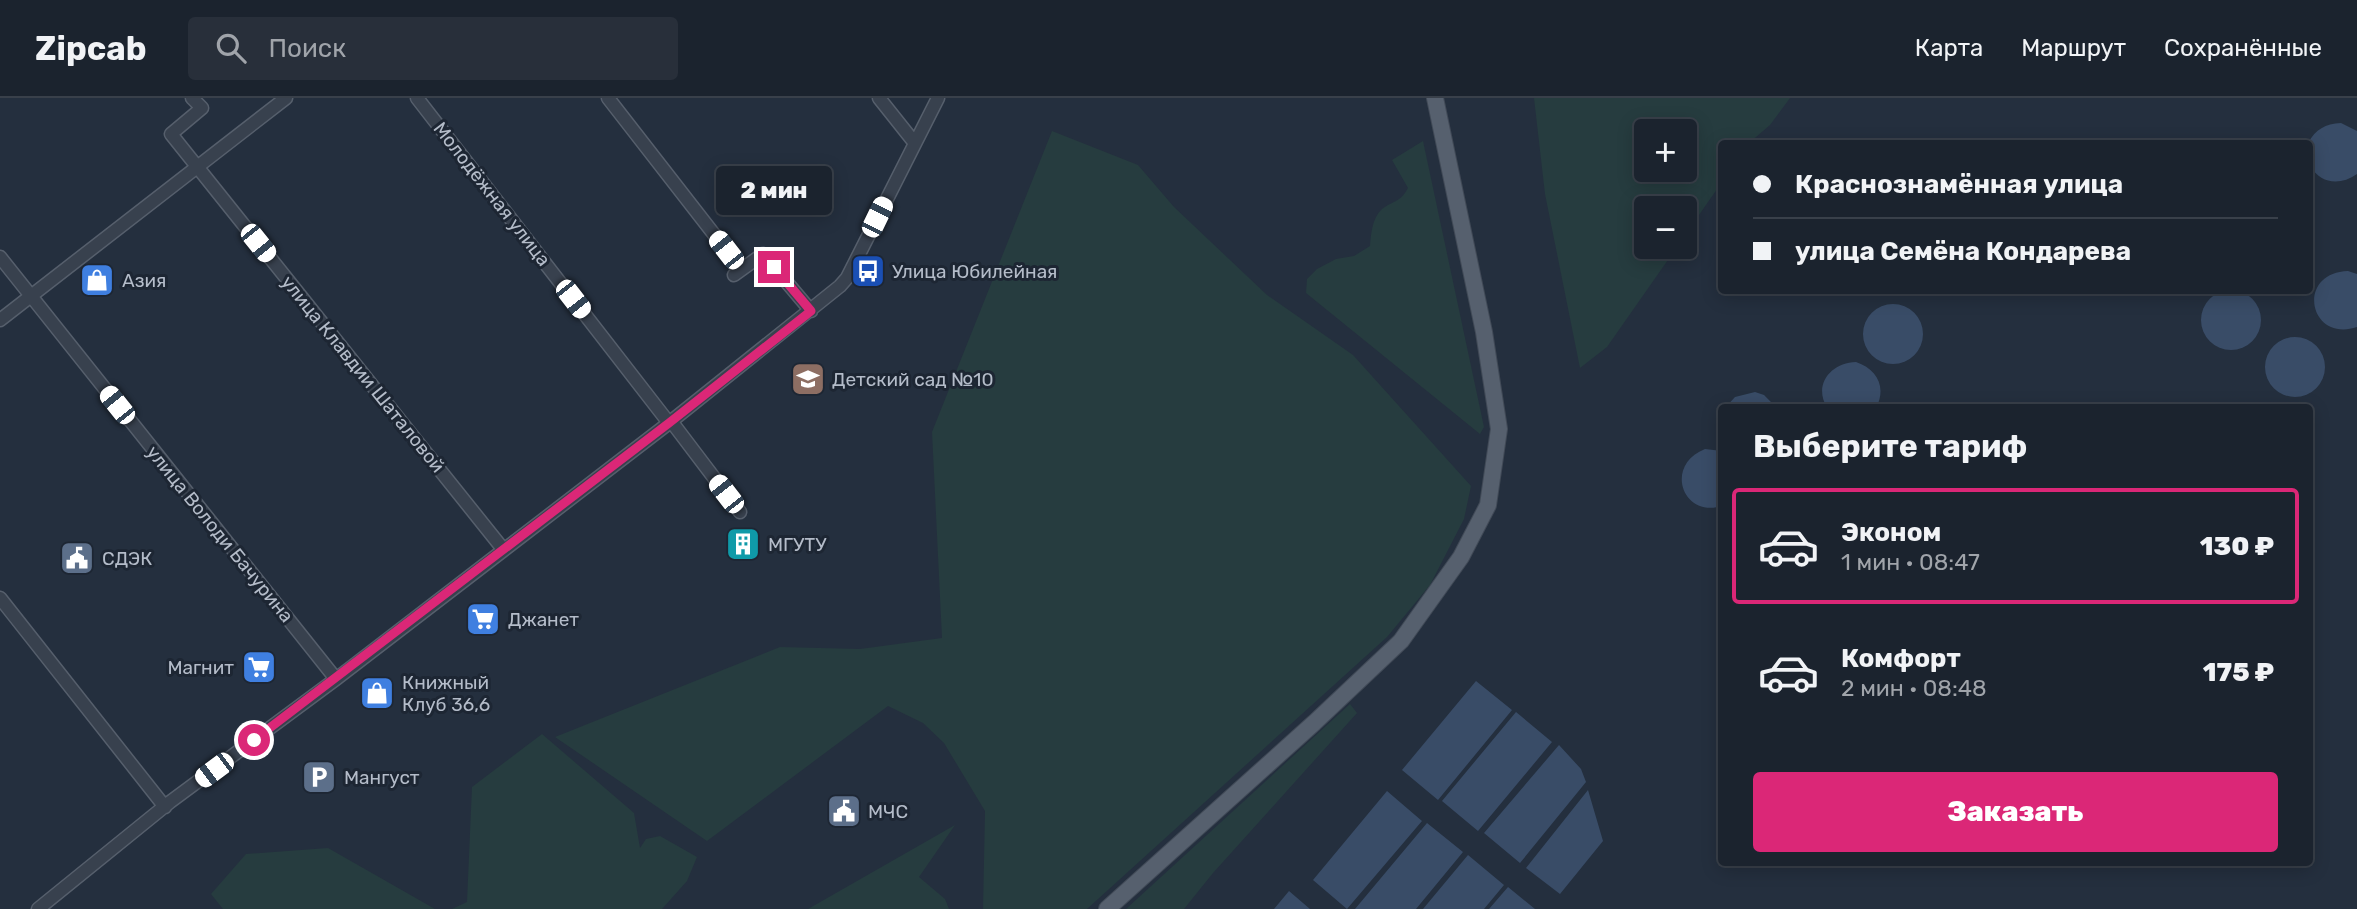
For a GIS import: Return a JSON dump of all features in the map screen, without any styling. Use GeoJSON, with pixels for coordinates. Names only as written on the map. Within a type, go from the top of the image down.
{"type":"FeatureCollection","features":[{"type":"Feature","properties":{"kind":"main road"},"geometry":{"type":"LineString","coordinates":[[1107,909],[1314,723],[1401,640],[1461,557],[1488,505],[1499,429],[1484,331],[1435,98]]}},
{"type":"Feature","properties":{"kind":"street","name":"улица Клавдии Шаталовой"},"geometry":{"type":"LineString","coordinates":[[192,98],[202,108],[171,134],[503,549]]}},
{"type":"Feature","properties":{"kind":"street"},"geometry":{"type":"LineString","coordinates":[[0,320],[286,98]]}},
{"type":"Feature","properties":{"kind":"street","name":"Молодёжная улица"},"geometry":{"type":"LineString","coordinates":[[417,98],[740,512]]}},
{"type":"Feature","properties":{"kind":"street"},"geometry":{"type":"LineString","coordinates":[[608,98],[738,272],[764,254],[811,311]]}},
{"type":"Feature","properties":{"kind":"street"},"geometry":{"type":"LineString","coordinates":[[880,98],[914,142]]}},
{"type":"Feature","properties":{"kind":"street"},"geometry":{"type":"LineString","coordinates":[[38,909],[164,807],[336,679],[811,311],[846,278],[938,98]]}},
{"type":"Feature","properties":{"kind":"street","name":"улица Володи Бачурина"},"geometry":{"type":"LineString","coordinates":[[0,257],[336,679]]}},
{"type":"Feature","properties":{"kind":"street"},"geometry":{"type":"LineString","coordinates":[[0,598],[164,807]]}},
{"type":"Feature","properties":{"kind":"green space"},"geometry":{"type":"Polygon","coordinates":[[[1534,98],[1790,98],[1770,125],[1752,140],[1718,140],[1718,188],[1697,218],[1697,196],[1634,196],[1634,259],[1669,259],[1607,347],[1580,368],[1545,194],[1534,98]]]}},
{"type":"Feature","properties":{"kind":"green space"},"geometry":{"type":"Polygon","coordinates":[[[1052,131],[1138,165],[1174,207],[1267,295],[1353,355],[1471,486],[1464,519],[1430,585],[1387,637],[1087,909],[983,909],[985,811],[944,743],[923,723],[888,706],[707,841],[555,737],[780,647],[860,649],[942,638],[932,432],[1052,131]]]}},
{"type":"Feature","properties":{"kind":"green space"},"geometry":{"type":"Polygon","coordinates":[[[1423,141],[1484,427],[1480,434],[1306,293],[1307,279],[1317,269],[1336,259],[1354,256],[1370,246],[1376,217],[1382,209],[1399,199],[1408,188],[1392,160],[1423,141]]]}},
{"type":"Feature","properties":{"kind":"green space"},"geometry":{"type":"Polygon","coordinates":[[[1350,704],[1357,713],[1184,909],[1126,909],[1350,704]]]}},
{"type":"Feature","properties":{"kind":"green space"},"geometry":{"type":"Polygon","coordinates":[[[542,734],[634,813],[640,848],[646,839],[660,836],[697,857],[687,881],[662,909],[452,909],[467,902],[472,787],[542,734]]]}},
{"type":"Feature","properties":{"kind":"green space"},"geometry":{"type":"Polygon","coordinates":[[[955,825],[919,877],[945,899],[949,909],[808,909],[955,825]]]}},
{"type":"Feature","properties":{"kind":"green space"},"geometry":{"type":"Polygon","coordinates":[[[328,848],[435,909],[223,909],[211,894],[246,854],[328,848]]]}},
{"type":"Feature","properties":{"kind":"water"},"geometry":{"type":"Polygon","coordinates":[[[2341,123],[2357,131],[2357,174],[2351,178],[2325,180],[2313,170],[2313,140],[2310,140],[2322,128],[2341,123]]]}},
{"type":"Feature","properties":{"kind":"water"},"geometry":{"type":"Polygon","coordinates":[[[2348,271],[2357,274],[2357,327],[2341,329],[2328,325],[2319,317],[2315,294],[2320,283],[2331,275],[2348,271]]]}},
{"type":"Feature","properties":{"kind":"water"},"geometry":{"type":"Polygon","coordinates":[[[2218,294],[2247,295],[2256,304],[2260,314],[2260,326],[2252,341],[2231,350],[2210,341],[2201,320],[2206,304],[2218,294]]]}},
{"type":"Feature","properties":{"kind":"water"},"geometry":{"type":"Polygon","coordinates":[[[1893,304],[1914,313],[1923,334],[1914,355],[1893,364],[1872,355],[1863,334],[1872,313],[1893,304]]]}},
{"type":"Feature","properties":{"kind":"water"},"geometry":{"type":"Polygon","coordinates":[[[2295,337],[2316,346],[2325,367],[2316,388],[2295,397],[2274,388],[2265,367],[2274,346],[2295,337]]]}},
{"type":"Feature","properties":{"kind":"water"},"geometry":{"type":"Polygon","coordinates":[[[1856,362],[1874,374],[1880,386],[1878,404],[1825,404],[1823,383],[1832,371],[1847,363],[1856,362]]]}},
{"type":"Feature","properties":{"kind":"water"},"geometry":{"type":"Polygon","coordinates":[[[1755,392],[1764,395],[1773,404],[1729,404],[1735,397],[1755,392]]]}},
{"type":"Feature","properties":{"kind":"water"},"geometry":{"type":"Polygon","coordinates":[[[1705,449],[1718,451],[1718,507],[1708,508],[1697,504],[1688,497],[1683,488],[1685,466],[1692,457],[1705,449]]]}},
{"type":"Feature","properties":{"kind":"water"},"geometry":{"type":"Polygon","coordinates":[[[1476,681],[1512,710],[1438,800],[1402,770],[1476,681]]]}},
{"type":"Feature","properties":{"kind":"water"},"geometry":{"type":"Polygon","coordinates":[[[1516,712],[1552,742],[1478,831],[1442,801],[1516,712]]]}},
{"type":"Feature","properties":{"kind":"water"},"geometry":{"type":"Polygon","coordinates":[[[1559,745],[1581,769],[1586,782],[1520,863],[1484,833],[1559,745]]]}},
{"type":"Feature","properties":{"kind":"water"},"geometry":{"type":"Polygon","coordinates":[[[1588,790],[1603,841],[1560,894],[1526,868],[1588,790]]]}},
{"type":"Feature","properties":{"kind":"water"},"geometry":{"type":"Polygon","coordinates":[[[1387,791],[1422,821],[1347,909],[1313,880],[1387,791]]]}},
{"type":"Feature","properties":{"kind":"water"},"geometry":{"type":"Polygon","coordinates":[[[1427,823],[1463,852],[1416,909],[1355,909],[1427,823]]]}},
{"type":"Feature","properties":{"kind":"water"},"geometry":{"type":"Polygon","coordinates":[[[1468,855],[1504,885],[1484,909],[1423,909],[1468,855]]]}},
{"type":"Feature","properties":{"kind":"water"},"geometry":{"type":"Polygon","coordinates":[[[1508,887],[1535,909],[1489,909],[1508,887]]]}},
{"type":"Feature","properties":{"kind":"water"},"geometry":{"type":"Polygon","coordinates":[[[1289,891],[1310,909],[1274,909],[1289,891]]]}},
{"type":"Feature","properties":{"kind":"place","name":"Улица Юбилейная"},"geometry":{"type":"Point","coordinates":[868,271]}},
{"type":"Feature","properties":{"kind":"place","name":"Азия"},"geometry":{"type":"Point","coordinates":[97,280]}},
{"type":"Feature","properties":{"kind":"place","name":"Детский сад №10"},"geometry":{"type":"Point","coordinates":[808,379]}},
{"type":"Feature","properties":{"kind":"place","name":"МГУТУ"},"geometry":{"type":"Point","coordinates":[743,544]}},
{"type":"Feature","properties":{"kind":"place","name":"СДЭК"},"geometry":{"type":"Point","coordinates":[77,558]}},
{"type":"Feature","properties":{"kind":"place","name":"Джанет"},"geometry":{"type":"Point","coordinates":[483,619]}},
{"type":"Feature","properties":{"kind":"place","name":"Магнит"},"geometry":{"type":"Point","coordinates":[259,667]}},
{"type":"Feature","properties":{"kind":"place","name":"Книжный Клуб 36,6"},"geometry":{"type":"Point","coordinates":[377,693]}},
{"type":"Feature","properties":{"kind":"place","name":"Мангуст"},"geometry":{"type":"Point","coordinates":[319,777]}},
{"type":"Feature","properties":{"kind":"place","name":"МЧС"},"geometry":{"type":"Point","coordinates":[844,811]}},
{"type":"Feature","properties":{"kind":"route"},"geometry":{"type":"LineString","coordinates":[[254,740],[811,311],[774,267]]}}]}
